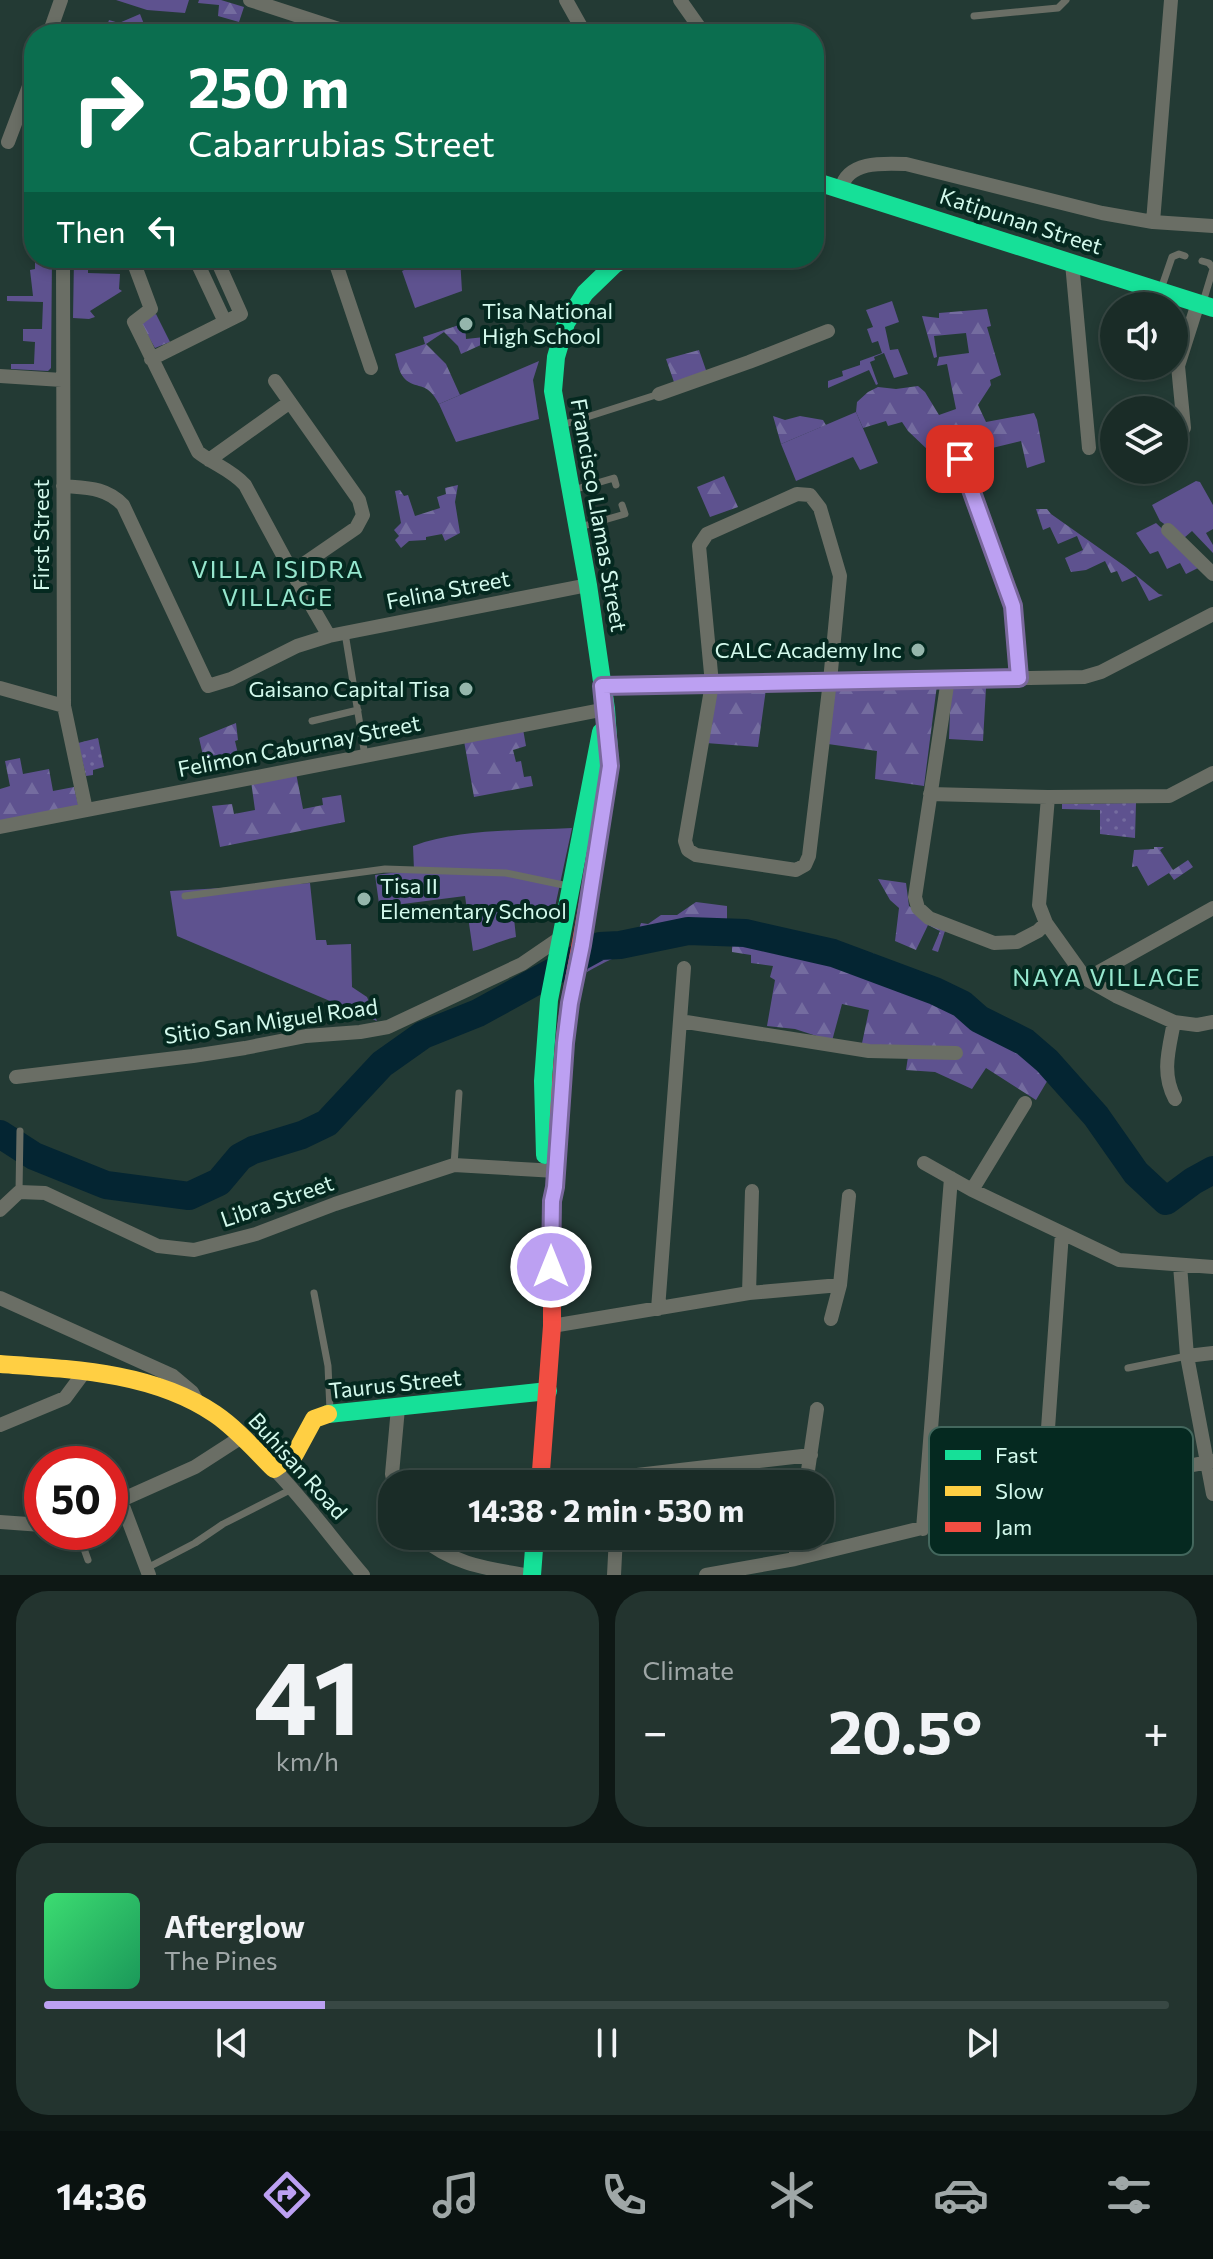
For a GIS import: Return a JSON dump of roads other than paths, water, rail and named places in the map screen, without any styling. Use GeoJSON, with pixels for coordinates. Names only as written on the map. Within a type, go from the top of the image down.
{"type":"FeatureCollection","features":[{"type":"Feature","properties":{"kind":"main road","name":"Katipunan Street"},"geometry":{"type":"LineString","coordinates":[[824,184],[1204,305]]}},
{"type":"Feature","properties":{"kind":"main road","name":"Francisco Llamas Street"},"geometry":{"type":"LineString","coordinates":[[541,1470],[552,1326],[552,1201],[546,1186],[551,1171],[570,1003],[610,766],[606,709],[588,585],[553,391],[556,357],[566,323],[585,293],[611,268]]}},
{"type":"Feature","properties":{"kind":"main road","name":"Francisco Llamas Street"},"geometry":{"type":"LineString","coordinates":[[551,1171],[543,1081],[549,1000],[606,709]]}},
{"type":"Feature","properties":{"kind":"main road","name":"Buhisan Road"},"geometry":{"type":"LineString","coordinates":[[0,1364],[85,1371],[180,1396],[199,1405],[243,1436],[274,1469]]}},
{"type":"Feature","properties":{"kind":"main road","name":"Taurus Street"},"geometry":{"type":"LineString","coordinates":[[274,1469],[295,1454],[314,1419],[330,1413],[548,1391]]}},
{"type":"Feature","properties":{"kind":"main road"},"geometry":{"type":"LineString","coordinates":[[532,1575],[534,1550]]}},
{"type":"Feature","properties":{"kind":"street"},"geometry":{"type":"LineString","coordinates":[[53,24],[61,0]]}},
{"type":"Feature","properties":{"kind":"street"},"geometry":{"type":"LineString","coordinates":[[250,0],[323,24]]}},
{"type":"Feature","properties":{"kind":"street"},"geometry":{"type":"LineString","coordinates":[[566,0],[579,24]]}},
{"type":"Feature","properties":{"kind":"street"},"geometry":{"type":"LineString","coordinates":[[680,0],[697,24]]}},
{"type":"Feature","properties":{"kind":"street"},"geometry":{"type":"LineString","coordinates":[[1153,222],[1171,0]]}},
{"type":"Feature","properties":{"kind":"street"},"geometry":{"type":"LineString","coordinates":[[8,142],[24,100]]}},
{"type":"Feature","properties":{"kind":"street"},"geometry":{"type":"LineString","coordinates":[[841,189],[843,180],[856,168],[906,164],[1102,213],[1153,222],[1213,226]]}},
{"type":"Feature","properties":{"kind":"street"},"geometry":{"type":"LineString","coordinates":[[1072,263],[1089,448]]}},
{"type":"Feature","properties":{"kind":"street","name":"First Street"},"geometry":{"type":"LineString","coordinates":[[63,268],[64,706],[86,810]]}},
{"type":"Feature","properties":{"kind":"street"},"geometry":{"type":"LineString","coordinates":[[136,268],[151,309],[134,322],[198,452],[237,475],[245,485],[329,636]]}},
{"type":"Feature","properties":{"kind":"street"},"geometry":{"type":"LineString","coordinates":[[200,268],[225,322]]}},
{"type":"Feature","properties":{"kind":"street"},"geometry":{"type":"LineString","coordinates":[[151,359],[241,314],[220,268]]}},
{"type":"Feature","properties":{"kind":"street"},"geometry":{"type":"LineString","coordinates":[[337,268],[371,368]]}},
{"type":"Feature","properties":{"kind":"street"},"geometry":{"type":"LineString","coordinates":[[1181,396],[1178,366],[1204,305]]}},
{"type":"Feature","properties":{"kind":"street"},"geometry":{"type":"LineString","coordinates":[[659,394],[828,331]]}},
{"type":"Feature","properties":{"kind":"street"},"geometry":{"type":"LineString","coordinates":[[0,376],[62,380]]}},
{"type":"Feature","properties":{"kind":"street"},"geometry":{"type":"LineString","coordinates":[[275,381],[359,500],[363,515],[356,528],[292,572]]}},
{"type":"Feature","properties":{"kind":"street"},"geometry":{"type":"LineString","coordinates":[[209,460],[290,402]]}},
{"type":"Feature","properties":{"kind":"street"},"geometry":{"type":"LineString","coordinates":[[960,459],[1013,606],[1019,678]]}},
{"type":"Feature","properties":{"kind":"street","name":"Felina Street"},"geometry":{"type":"LineString","coordinates":[[63,486],[103,489],[123,505],[208,686],[231,679],[297,646],[329,636],[588,585]]}},
{"type":"Feature","properties":{"kind":"street"},"geometry":{"type":"LineString","coordinates":[[797,494],[810,495],[820,508],[840,576],[830,681],[809,856],[805,865],[796,870],[696,855],[688,850],[685,841],[712,684],[699,546],[707,534],[797,494]]}},
{"type":"Feature","properties":{"kind":"street"},"geometry":{"type":"LineString","coordinates":[[1168,530],[1213,574]]}},
{"type":"Feature","properties":{"kind":"street"},"geometry":{"type":"LineString","coordinates":[[602,686],[1084,677],[1101,672],[1213,614]]}},
{"type":"Feature","properties":{"kind":"street"},"geometry":{"type":"LineString","coordinates":[[948,679],[915,897],[918,908],[929,918],[994,943],[1017,942],[1046,923]]}},
{"type":"Feature","properties":{"kind":"street"},"geometry":{"type":"LineString","coordinates":[[0,688],[64,706]]}},
{"type":"Feature","properties":{"kind":"street","name":"Felimon Caburnay Street"},"geometry":{"type":"LineString","coordinates":[[0,827],[606,709]]}},
{"type":"Feature","properties":{"kind":"street"},"geometry":{"type":"LineString","coordinates":[[930,794],[1169,796],[1213,773]]}},
{"type":"Feature","properties":{"kind":"street"},"geometry":{"type":"LineString","coordinates":[[1048,797],[1039,905],[1046,923],[1086,979],[1174,1022],[1197,1025],[1213,1022]]}},
{"type":"Feature","properties":{"kind":"street"},"geometry":{"type":"LineString","coordinates":[[1086,979],[1213,908]]}},
{"type":"Feature","properties":{"kind":"street","name":"Sitio San Miguel Road"},"geometry":{"type":"LineString","coordinates":[[16,1077],[193,1056],[306,1036],[388,1027],[522,964],[560,942]]}},
{"type":"Feature","properties":{"kind":"street"},"geometry":{"type":"LineString","coordinates":[[658,1309],[684,968]]}},
{"type":"Feature","properties":{"kind":"street"},"geometry":{"type":"LineString","coordinates":[[680,1021],[869,1051],[956,1053]]}},
{"type":"Feature","properties":{"kind":"street"},"geometry":{"type":"LineString","coordinates":[[1174,1022],[1166,1074],[1175,1099]]}},
{"type":"Feature","properties":{"kind":"street"},"geometry":{"type":"LineString","coordinates":[[972,1190],[1025,1103]]}},
{"type":"Feature","properties":{"kind":"street"},"geometry":{"type":"LineString","coordinates":[[924,1163],[972,1190],[1119,1260],[1213,1267]]}},
{"type":"Feature","properties":{"kind":"street","name":"Libra Street"},"geometry":{"type":"LineString","coordinates":[[19,1192],[45,1193],[158,1246],[194,1250],[256,1234],[454,1165],[551,1171]]}},
{"type":"Feature","properties":{"kind":"street"},"geometry":{"type":"LineString","coordinates":[[931,1427],[951,1178]]}},
{"type":"Feature","properties":{"kind":"street"},"geometry":{"type":"LineString","coordinates":[[749,1293],[752,1191]]}},
{"type":"Feature","properties":{"kind":"street"},"geometry":{"type":"LineString","coordinates":[[0,1210],[19,1192]]}},
{"type":"Feature","properties":{"kind":"street"},"geometry":{"type":"LineString","coordinates":[[831,1319],[840,1285],[849,1196]]}},
{"type":"Feature","properties":{"kind":"street"},"geometry":{"type":"LineString","coordinates":[[1048,1427],[1062,1233]]}},
{"type":"Feature","properties":{"kind":"street"},"geometry":{"type":"LineString","coordinates":[[1180,1265],[1187,1356],[1207,1439],[1213,1494]]}},
{"type":"Feature","properties":{"kind":"street"},"geometry":{"type":"LineString","coordinates":[[552,1326],[749,1293],[840,1285]]}},
{"type":"Feature","properties":{"kind":"street"},"geometry":{"type":"LineString","coordinates":[[0,1298],[173,1376],[192,1392],[199,1405]]}},
{"type":"Feature","properties":{"kind":"street"},"geometry":{"type":"LineString","coordinates":[[1187,1356],[1213,1353]]}},
{"type":"Feature","properties":{"kind":"street"},"geometry":{"type":"LineString","coordinates":[[0,1425],[65,1398],[85,1371]]}},
{"type":"Feature","properties":{"kind":"street"},"geometry":{"type":"LineString","coordinates":[[392,1470],[398,1408]]}},
{"type":"Feature","properties":{"kind":"street"},"geometry":{"type":"LineString","coordinates":[[808,1470],[817,1409]]}},
{"type":"Feature","properties":{"kind":"street"},"geometry":{"type":"LineString","coordinates":[[128,1498],[195,1467],[243,1436]]}},
{"type":"Feature","properties":{"kind":"street"},"geometry":{"type":"LineString","coordinates":[[923,1529],[929,1454]]}},
{"type":"Feature","properties":{"kind":"street"},"geometry":{"type":"LineString","coordinates":[[680,1470],[811,1455]]}},
{"type":"Feature","properties":{"kind":"street","name":"Buhisan Road"},"geometry":{"type":"LineString","coordinates":[[274,1469],[363,1575]]}},
{"type":"Feature","properties":{"kind":"street"},"geometry":{"type":"LineString","coordinates":[[0,1522],[24,1524]]}},
{"type":"Feature","properties":{"kind":"street"},"geometry":{"type":"LineString","coordinates":[[706,1575],[776,1569],[795,1559],[929,1527]]}},
{"type":"Feature","properties":{"kind":"street"},"geometry":{"type":"LineString","coordinates":[[128,1529],[148,1572]]}},
{"type":"Feature","properties":{"kind":"street"},"geometry":{"type":"LineString","coordinates":[[437,1550],[468,1565],[525,1575]]}},
{"type":"Feature","properties":{"kind":"street"},"geometry":{"type":"LineString","coordinates":[[614,1575],[615,1550]]}},
{"type":"Feature","properties":{"kind":"street"},"geometry":{"type":"LineString","coordinates":[[795,1559],[797,1550]]}},
{"type":"Feature","properties":{"kind":"lane"},"geometry":{"type":"LineString","coordinates":[[974,16],[1058,8],[1066,0]]}},
{"type":"Feature","properties":{"kind":"lane"},"geometry":{"type":"LineString","coordinates":[[1161,291],[1172,257],[1179,254],[1185,256]]}},
{"type":"Feature","properties":{"kind":"lane"},"geometry":{"type":"LineString","coordinates":[[1202,261],[1209,263],[1213,269],[1204,305]]}},
{"type":"Feature","properties":{"kind":"lane"},"geometry":{"type":"LineString","coordinates":[[559,426],[659,394]]}},
{"type":"Feature","properties":{"kind":"lane"},"geometry":{"type":"LineString","coordinates":[[571,491],[614,478],[616,485]]}},
{"type":"Feature","properties":{"kind":"lane"},"geometry":{"type":"LineString","coordinates":[[578,528],[625,514],[622,505]]}},
{"type":"Feature","properties":{"kind":"lane"},"geometry":{"type":"LineString","coordinates":[[345,633],[365,756]]}},
{"type":"Feature","properties":{"kind":"lane"},"geometry":{"type":"LineString","coordinates":[[312,721],[358,710]]}},
{"type":"Feature","properties":{"kind":"lane"},"geometry":{"type":"LineString","coordinates":[[185,896],[385,869],[506,873],[570,886]]}},
{"type":"Feature","properties":{"kind":"lane"},"geometry":{"type":"LineString","coordinates":[[454,1165],[459,1093]]}},
{"type":"Feature","properties":{"kind":"lane"},"geometry":{"type":"LineString","coordinates":[[19,1192],[20,1131]]}},
{"type":"Feature","properties":{"kind":"lane"},"geometry":{"type":"LineString","coordinates":[[314,1293],[328,1366],[330,1413]]}},
{"type":"Feature","properties":{"kind":"lane"},"geometry":{"type":"LineString","coordinates":[[1128,1368],[1187,1356]]}},
{"type":"Feature","properties":{"kind":"lane"},"geometry":{"type":"LineString","coordinates":[[148,1572],[223,1524],[292,1488]]}},
{"type":"Feature","properties":{"kind":"lane"},"geometry":{"type":"LineString","coordinates":[[84,1550],[88,1560]]}},
{"type":"Feature","properties":{"kind":"waterway"},"geometry":{"type":"LineString","coordinates":[[0,1134],[34,1156],[106,1185],[189,1196],[219,1182],[240,1157],[253,1150],[302,1135],[327,1123],[382,1064],[423,1035],[478,1013],[600,946],[688,931],[745,933],[833,953],[935,991],[962,1004],[979,1019],[1025,1042],[1047,1061],[1096,1116],[1136,1173],[1166,1201],[1213,1170]]}},
{"type":"Feature","properties":{"kind":"place","name":"Tisa National High School"},"geometry":{"type":"Point","coordinates":[466,324]}},
{"type":"Feature","properties":{"kind":"place","name":"CALC Academy Inc"},"geometry":{"type":"Point","coordinates":[918,650]}},
{"type":"Feature","properties":{"kind":"place","name":"Gaisano Capital Tisa"},"geometry":{"type":"Point","coordinates":[466,689]}},
{"type":"Feature","properties":{"kind":"place","name":"Tisa II Elementary School"},"geometry":{"type":"Point","coordinates":[364,899]}},
{"type":"Feature","properties":{"kind":"district","name":"VILLA ISIDRA VILLAGE"},"geometry":{"type":"Point","coordinates":[278,584]}},
{"type":"Feature","properties":{"kind":"district","name":"NAYA VILLAGE"},"geometry":{"type":"Point","coordinates":[1107,978]}}]}
